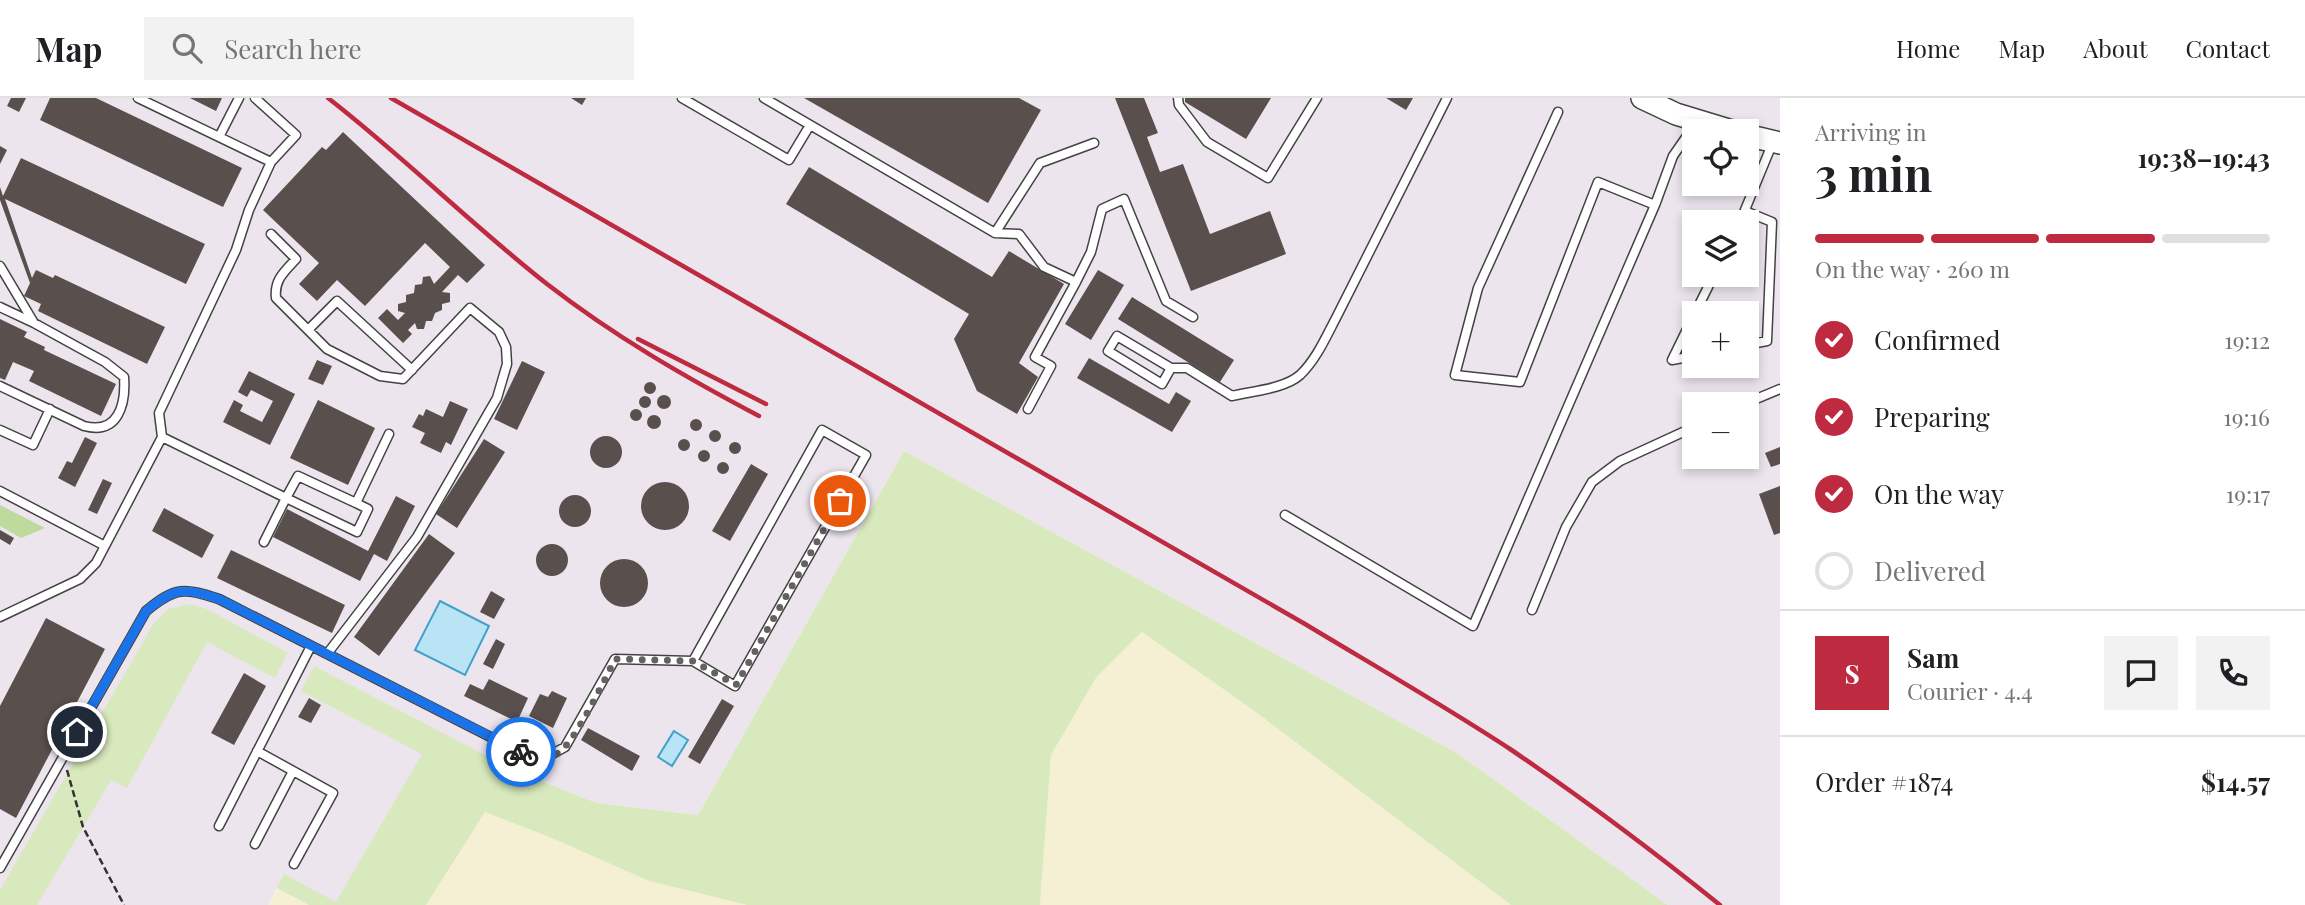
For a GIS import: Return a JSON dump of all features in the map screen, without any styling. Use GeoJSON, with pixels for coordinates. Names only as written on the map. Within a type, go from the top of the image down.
{"type":"FeatureCollection","features":[{"type":"Feature","properties":{"kind":"street"},"geometry":{"type":"LineString","coordinates":[[1642,98],[1667,103],[1695,119]]}},
{"type":"Feature","properties":{"kind":"lane"},"geometry":{"type":"LineString","coordinates":[[138,98],[271,162]]}},
{"type":"Feature","properties":{"kind":"lane"},"geometry":{"type":"LineString","coordinates":[[219,137],[239,98]]}},
{"type":"Feature","properties":{"kind":"lane"},"geometry":{"type":"LineString","coordinates":[[0,617],[80,579],[96,563],[162,437],[159,413],[236,250],[249,210],[271,162],[296,135],[255,98]]}},
{"type":"Feature","properties":{"kind":"lane"},"geometry":{"type":"LineString","coordinates":[[682,98],[789,160],[810,125]]}},
{"type":"Feature","properties":{"kind":"lane"},"geometry":{"type":"LineString","coordinates":[[764,98],[995,233],[1019,234],[1044,267],[1076,282]]}},
{"type":"Feature","properties":{"kind":"lane"},"geometry":{"type":"LineString","coordinates":[[1178,98],[1179,105],[1207,142],[1268,178],[1317,98]]}},
{"type":"Feature","properties":{"kind":"lane"},"geometry":{"type":"LineString","coordinates":[[1171,368],[1161,384],[1108,351],[1117,336],[1171,368],[1187,368],[1231,396],[1283,384],[1300,376],[1317,353],[1336,318],[1447,98]]}},
{"type":"Feature","properties":{"kind":"lane"},"geometry":{"type":"LineString","coordinates":[[1558,112],[1478,288],[1455,375],[1520,382],[1598,182],[1655,205]]}},
{"type":"Feature","properties":{"kind":"lane"},"geometry":{"type":"LineString","coordinates":[[1745,210],[1776,142]]}},
{"type":"Feature","properties":{"kind":"lane"},"geometry":{"type":"LineString","coordinates":[[995,233],[1040,163],[1094,143]]}},
{"type":"Feature","properties":{"kind":"lane"},"geometry":{"type":"LineString","coordinates":[[1285,515],[1473,626],[1655,205],[1673,156],[1682,143]]}},
{"type":"Feature","properties":{"kind":"lane"},"geometry":{"type":"LineString","coordinates":[[1028,409],[1051,366],[1035,356],[1091,252],[1102,209],[1124,199],[1166,301],[1193,317]]}},
{"type":"Feature","properties":{"kind":"lane"},"geometry":{"type":"LineString","coordinates":[[1759,217],[1772,222],[1767,341],[1759,343]]}},
{"type":"Feature","properties":{"kind":"lane"},"geometry":{"type":"LineString","coordinates":[[271,234],[296,259],[281,274],[275,286],[276,298],[327,349],[380,376],[403,379],[470,308],[499,332],[506,347],[504,380],[468,450],[407,551],[327,654]]}},
{"type":"Feature","properties":{"kind":"lane"},"geometry":{"type":"LineString","coordinates":[[0,266],[34,323]]}},
{"type":"Feature","properties":{"kind":"lane"},"geometry":{"type":"LineString","coordinates":[[308,330],[338,301],[412,370]]}},
{"type":"Feature","properties":{"kind":"lane"},"geometry":{"type":"LineString","coordinates":[[0,307],[105,362],[124,377],[125,395],[121,410],[113,421],[94,429],[0,386]]}},
{"type":"Feature","properties":{"kind":"lane"},"geometry":{"type":"LineString","coordinates":[[1682,339],[1672,360],[1682,358]]}},
{"type":"Feature","properties":{"kind":"lane"},"geometry":{"type":"LineString","coordinates":[[1759,398],[1780,389]]}},
{"type":"Feature","properties":{"kind":"lane"},"geometry":{"type":"LineString","coordinates":[[0,430],[33,445],[50,409]]}},
{"type":"Feature","properties":{"kind":"lane"},"geometry":{"type":"LineString","coordinates":[[0,868],[146,611],[163,597],[188,589],[219,599],[535,758],[547,757],[565,747],[615,659],[693,661],[736,685],[866,455],[822,430],[693,661]]}},
{"type":"Feature","properties":{"kind":"lane"},"geometry":{"type":"LineString","coordinates":[[1532,610],[1566,527],[1592,482],[1620,461],[1682,433]]}},
{"type":"Feature","properties":{"kind":"lane"},"geometry":{"type":"LineString","coordinates":[[356,503],[389,434]]}},
{"type":"Feature","properties":{"kind":"lane"},"geometry":{"type":"LineString","coordinates":[[162,437],[286,498],[357,532],[368,509],[298,475],[286,498],[264,542]]}},
{"type":"Feature","properties":{"kind":"lane"},"geometry":{"type":"LineString","coordinates":[[0,491],[105,547]]}},
{"type":"Feature","properties":{"kind":"lane"},"geometry":{"type":"LineString","coordinates":[[219,826],[311,646]]}},
{"type":"Feature","properties":{"kind":"lane"},"geometry":{"type":"LineString","coordinates":[[257,751],[333,793],[295,864]]}},
{"type":"Feature","properties":{"kind":"lane"},"geometry":{"type":"LineString","coordinates":[[255,844],[293,771]]}},
{"type":"Feature","properties":{"kind":"path"},"geometry":{"type":"LineString","coordinates":[[64,756],[83,827],[124,905]]}},
{"type":"Feature","properties":{"kind":"shaded area"},"geometry":{"type":"Polygon","coordinates":[[[0,98],[1780,98],[1780,905],[1668,905],[1457,753],[904,451],[698,815],[597,803],[561,789],[485,812],[426,905],[309,905],[277,888],[268,905],[0,905],[0,98]]]}},
{"type":"Feature","properties":{"kind":"shaded area"},"geometry":{"type":"Polygon","coordinates":[[[1142,632],[1253,710],[1511,905],[1040,905],[1051,755],[1096,678],[1142,632]]]}},
{"type":"Feature","properties":{"kind":"shaded area"},"geometry":{"type":"Polygon","coordinates":[[[485,812],[649,881],[747,905],[426,905],[485,812]]]}},
{"type":"Feature","properties":{"kind":"shaded area"},"geometry":{"type":"Polygon","coordinates":[[[277,888],[309,905],[268,905],[277,888]]]}},
{"type":"Feature","properties":{"kind":"green space"},"geometry":{"type":"Polygon","coordinates":[[[904,451],[1457,753],[1668,905],[1511,905],[1253,710],[1142,632],[1096,678],[1051,755],[1040,905],[747,905],[649,881],[485,812],[426,905],[309,905],[277,888],[284,874],[336,902],[422,754],[301,691],[314,666],[514,770],[597,803],[698,815],[904,451]]]}},
{"type":"Feature","properties":{"kind":"green space"},"geometry":{"type":"Polygon","coordinates":[[[0,505],[45,528],[21,538],[0,526],[0,505]]]}},
{"type":"Feature","properties":{"kind":"green space"},"geometry":{"type":"Polygon","coordinates":[[[190,604],[207,609],[288,653],[275,678],[207,642],[127,788],[111,780],[37,905],[0,905],[0,890],[154,623],[168,609],[190,604]]]}},
{"type":"Feature","properties":{"kind":"water"},"geometry":{"type":"Polygon","coordinates":[[[440,601],[489,626],[465,675],[415,650],[440,601]]]}},
{"type":"Feature","properties":{"kind":"water"},"geometry":{"type":"Polygon","coordinates":[[[674,731],[688,740],[672,766],[658,757],[674,731]]]}},
{"type":"Feature","properties":{"kind":"building"},"geometry":{"type":"Polygon","coordinates":[[[11,98],[26,98],[19,112],[7,106],[11,98]]]}},
{"type":"Feature","properties":{"kind":"building"},"geometry":{"type":"Polygon","coordinates":[[[50,98],[96,98],[242,168],[223,207],[40,120],[50,98]]]}},
{"type":"Feature","properties":{"kind":"building"},"geometry":{"type":"Polygon","coordinates":[[[190,98],[222,98],[216,111],[190,98]]]}},
{"type":"Feature","properties":{"kind":"building"},"geometry":{"type":"Polygon","coordinates":[[[571,98],[586,98],[582,105],[571,98]]]}},
{"type":"Feature","properties":{"kind":"building"},"geometry":{"type":"Polygon","coordinates":[[[804,98],[1019,98],[1041,110],[988,203],[804,98]]]}},
{"type":"Feature","properties":{"kind":"building"},"geometry":{"type":"Polygon","coordinates":[[[1115,98],[1144,98],[1158,133],[1147,137],[1160,172],[1183,164],[1210,234],[1270,211],[1286,254],[1191,291],[1115,98]]]}},
{"type":"Feature","properties":{"kind":"building"},"geometry":{"type":"Polygon","coordinates":[[[1185,98],[1271,98],[1246,139],[1185,102],[1185,98]]]}},
{"type":"Feature","properties":{"kind":"building"},"geometry":{"type":"Polygon","coordinates":[[[1386,98],[1413,98],[1406,110],[1386,98]]]}},
{"type":"Feature","properties":{"kind":"building"},"geometry":{"type":"Polygon","coordinates":[[[343,132],[485,265],[467,283],[458,275],[442,292],[450,293],[450,302],[442,304],[442,310],[435,313],[432,321],[426,321],[424,329],[417,329],[415,323],[408,330],[412,334],[403,343],[378,318],[387,309],[398,320],[405,313],[398,311],[398,304],[406,302],[406,295],[414,293],[415,285],[422,284],[423,277],[430,276],[434,284],[450,267],[425,243],[365,306],[337,280],[317,301],[299,284],[319,263],[263,210],[322,147],[326,150],[343,132]]]}},
{"type":"Feature","properties":{"kind":"building"},"geometry":{"type":"Polygon","coordinates":[[[0,146],[7,150],[0,164],[0,146]]]}},
{"type":"Feature","properties":{"kind":"building"},"geometry":{"type":"Polygon","coordinates":[[[21,158],[205,244],[186,284],[5,199],[32,278],[36,270],[53,278],[55,275],[165,327],[147,364],[38,311],[41,304],[24,296],[30,283],[0,200],[0,187],[3,196],[21,158]]]}},
{"type":"Feature","properties":{"kind":"building"},"geometry":{"type":"Polygon","coordinates":[[[809,167],[992,277],[1009,251],[1064,284],[1019,363],[1038,377],[1017,414],[977,391],[954,339],[969,314],[786,204],[809,167]]]}},
{"type":"Feature","properties":{"kind":"building"},"geometry":{"type":"Polygon","coordinates":[[[1098,270],[1124,285],[1091,340],[1065,324],[1098,270]]]}},
{"type":"Feature","properties":{"kind":"building"},"geometry":{"type":"Polygon","coordinates":[[[1132,297],[1234,360],[1220,382],[1118,319],[1132,297]]]}},
{"type":"Feature","properties":{"kind":"building"},"geometry":{"type":"Polygon","coordinates":[[[0,319],[27,332],[24,337],[45,347],[44,350],[116,384],[101,416],[29,381],[34,371],[13,362],[5,380],[0,378],[0,319]]]}},
{"type":"Feature","properties":{"kind":"building"},"geometry":{"type":"Polygon","coordinates":[[[1089,358],[1169,404],[1176,392],[1191,401],[1172,432],[1077,378],[1089,358]]]}},
{"type":"Feature","properties":{"kind":"building"},"geometry":{"type":"Polygon","coordinates":[[[317,360],[332,366],[323,385],[308,379],[317,360]]]}},
{"type":"Feature","properties":{"kind":"building"},"geometry":{"type":"Polygon","coordinates":[[[522,361],[545,372],[517,430],[494,419],[522,361]]]}},
{"type":"Feature","properties":{"kind":"building"},"geometry":{"type":"Polygon","coordinates":[[[249,371],[295,394],[270,445],[223,422],[234,400],[243,405],[240,411],[262,422],[273,401],[251,390],[247,397],[238,392],[249,371]]]}},
{"type":"Feature","properties":{"kind":"building"},"geometry":{"type":"Polygon","coordinates":[[[650,382],[656,388],[650,394],[644,388],[650,382]]]}},
{"type":"Feature","properties":{"kind":"building"},"geometry":{"type":"Polygon","coordinates":[[[664,395],[669,397],[669,407],[664,409],[659,407],[657,402],[659,397],[664,395]]]}},
{"type":"Feature","properties":{"kind":"building"},"geometry":{"type":"Polygon","coordinates":[[[645,396],[651,402],[645,408],[639,402],[645,396]]]}},
{"type":"Feature","properties":{"kind":"building"},"geometry":{"type":"Polygon","coordinates":[[[318,400],[375,428],[348,485],[290,458],[318,400]]]}},
{"type":"Feature","properties":{"kind":"building"},"geometry":{"type":"Polygon","coordinates":[[[450,401],[468,409],[451,445],[446,442],[441,453],[420,443],[425,433],[412,427],[419,414],[423,416],[426,409],[443,417],[450,401]]]}},
{"type":"Feature","properties":{"kind":"building"},"geometry":{"type":"Polygon","coordinates":[[[636,409],[642,415],[636,421],[630,415],[636,409]]]}},
{"type":"Feature","properties":{"kind":"building"},"geometry":{"type":"Polygon","coordinates":[[[654,415],[659,417],[659,427],[654,429],[649,427],[647,422],[649,417],[654,415]]]}},
{"type":"Feature","properties":{"kind":"building"},"geometry":{"type":"Polygon","coordinates":[[[696,419],[702,425],[696,431],[690,425],[696,419]]]}},
{"type":"Feature","properties":{"kind":"building"},"geometry":{"type":"Polygon","coordinates":[[[715,430],[721,436],[715,442],[709,436],[715,430]]]}},
{"type":"Feature","properties":{"kind":"building"},"geometry":{"type":"Polygon","coordinates":[[[606,436],[618,440],[622,452],[618,464],[606,468],[594,464],[590,452],[594,440],[606,436]]]}},
{"type":"Feature","properties":{"kind":"building"},"geometry":{"type":"Polygon","coordinates":[[[85,437],[97,443],[75,487],[58,478],[67,461],[72,463],[85,437]]]}},
{"type":"Feature","properties":{"kind":"building"},"geometry":{"type":"Polygon","coordinates":[[[484,439],[505,452],[457,528],[436,514],[484,439]]]}},
{"type":"Feature","properties":{"kind":"building"},"geometry":{"type":"Polygon","coordinates":[[[684,439],[690,445],[684,451],[678,445],[684,439]]]}},
{"type":"Feature","properties":{"kind":"building"},"geometry":{"type":"Polygon","coordinates":[[[735,442],[741,448],[735,454],[729,448],[735,442]]]}},
{"type":"Feature","properties":{"kind":"building"},"geometry":{"type":"Polygon","coordinates":[[[1780,447],[1780,464],[1771,467],[1765,453],[1780,447]]]}},
{"type":"Feature","properties":{"kind":"building"},"geometry":{"type":"Polygon","coordinates":[[[704,450],[710,456],[704,462],[698,456],[704,450]]]}},
{"type":"Feature","properties":{"kind":"building"},"geometry":{"type":"Polygon","coordinates":[[[723,462],[729,468],[723,474],[717,468],[723,462]]]}},
{"type":"Feature","properties":{"kind":"building"},"geometry":{"type":"Polygon","coordinates":[[[751,464],[768,474],[730,541],[712,531],[751,464]]]}},
{"type":"Feature","properties":{"kind":"building"},"geometry":{"type":"Polygon","coordinates":[[[103,479],[112,483],[97,514],[88,510],[103,479]]]}},
{"type":"Feature","properties":{"kind":"building"},"geometry":{"type":"Polygon","coordinates":[[[665,482],[674,483],[682,489],[688,497],[688,515],[682,523],[674,529],[665,530],[656,529],[648,523],[642,515],[641,506],[642,497],[648,489],[656,483],[665,482]]]}},
{"type":"Feature","properties":{"kind":"building"},"geometry":{"type":"Polygon","coordinates":[[[1780,486],[1780,533],[1774,535],[1759,494],[1780,486]]]}},
{"type":"Feature","properties":{"kind":"building"},"geometry":{"type":"Polygon","coordinates":[[[575,495],[587,499],[591,511],[587,523],[575,527],[563,523],[559,511],[563,499],[575,495]]]}},
{"type":"Feature","properties":{"kind":"building"},"geometry":{"type":"Polygon","coordinates":[[[396,496],[415,506],[387,561],[374,554],[360,581],[273,537],[287,509],[368,551],[396,496]]]}},
{"type":"Feature","properties":{"kind":"building"},"geometry":{"type":"Polygon","coordinates":[[[164,508],[214,535],[202,558],[152,531],[164,508]]]}},
{"type":"Feature","properties":{"kind":"building"},"geometry":{"type":"Polygon","coordinates":[[[0,530],[14,538],[10,545],[0,539],[0,530]]]}},
{"type":"Feature","properties":{"kind":"building"},"geometry":{"type":"Polygon","coordinates":[[[429,534],[455,553],[379,656],[354,637],[429,534]]]}},
{"type":"Feature","properties":{"kind":"building"},"geometry":{"type":"Polygon","coordinates":[[[552,544],[564,548],[568,560],[564,572],[552,576],[540,572],[536,560],[540,548],[552,544]]]}},
{"type":"Feature","properties":{"kind":"building"},"geometry":{"type":"Polygon","coordinates":[[[231,550],[345,605],[332,633],[217,578],[231,550]]]}},
{"type":"Feature","properties":{"kind":"building"},"geometry":{"type":"Polygon","coordinates":[[[624,559],[633,560],[641,566],[647,574],[647,592],[641,600],[633,606],[624,607],[615,606],[607,600],[601,592],[600,583],[601,574],[607,566],[615,560],[624,559]]]}},
{"type":"Feature","properties":{"kind":"building"},"geometry":{"type":"Polygon","coordinates":[[[491,591],[505,599],[494,619],[480,612],[491,591]]]}},
{"type":"Feature","properties":{"kind":"building"},"geometry":{"type":"Polygon","coordinates":[[[46,618],[105,649],[16,818],[0,809],[0,706],[46,618]]]}},
{"type":"Feature","properties":{"kind":"building"},"geometry":{"type":"Polygon","coordinates":[[[496,639],[505,644],[493,669],[483,664],[496,639]]]}},
{"type":"Feature","properties":{"kind":"building"},"geometry":{"type":"Polygon","coordinates":[[[244,673],[266,686],[234,745],[211,733],[244,673]]]}},
{"type":"Feature","properties":{"kind":"building"},"geometry":{"type":"Polygon","coordinates":[[[489,679],[528,698],[517,722],[464,696],[470,684],[483,690],[489,679]]]}},
{"type":"Feature","properties":{"kind":"building"},"geometry":{"type":"Polygon","coordinates":[[[552,691],[567,698],[553,728],[529,716],[540,694],[548,697],[552,691]]]}},
{"type":"Feature","properties":{"kind":"building"},"geometry":{"type":"Polygon","coordinates":[[[309,698],[321,705],[311,723],[298,717],[309,698]]]}},
{"type":"Feature","properties":{"kind":"building"},"geometry":{"type":"Polygon","coordinates":[[[722,699],[734,706],[700,764],[688,757],[722,699]]]}},
{"type":"Feature","properties":{"kind":"building"},"geometry":{"type":"Polygon","coordinates":[[[588,728],[640,756],[632,771],[581,740],[588,728]]]}},
{"type":"Feature","properties":{"kind":"railway"},"geometry":{"type":"LineString","coordinates":[[328,98],[572,303],[650,355],[759,416]]}},
{"type":"Feature","properties":{"kind":"railway"},"geometry":{"type":"LineString","coordinates":[[391,98],[1434,701],[1563,786],[1720,905]]}},
{"type":"Feature","properties":{"kind":"railway"},"geometry":{"type":"LineString","coordinates":[[638,339],[766,404]]}},
{"type":"Feature","properties":{"kind":"way so far"},"geometry":{"type":"LineString","coordinates":[[521,752],[535,758],[547,757],[565,747],[615,659],[693,661],[736,685],[840,501]]}},
{"type":"Feature","properties":{"kind":"route"},"geometry":{"type":"LineString","coordinates":[[77,732],[146,611],[163,597],[188,589],[219,599],[521,752]]}}]}
